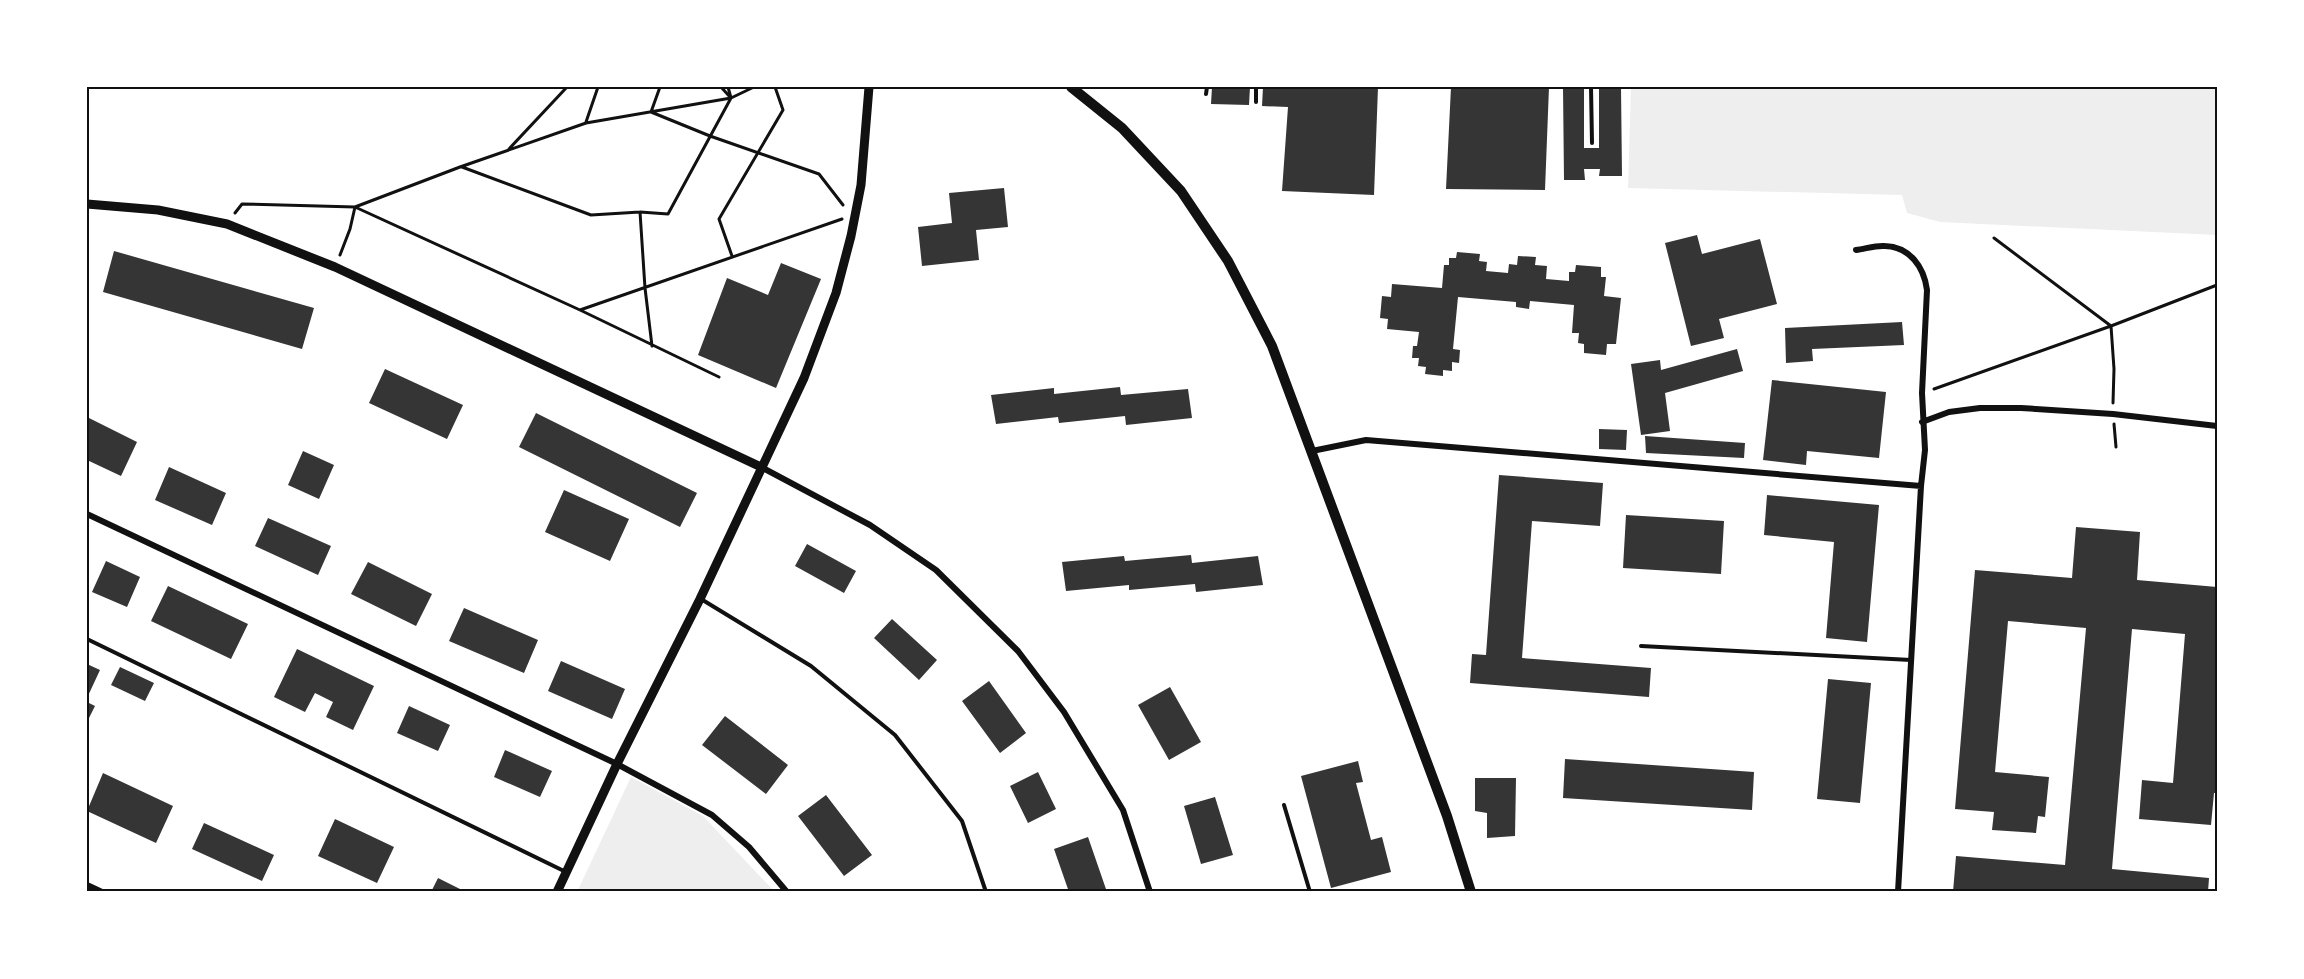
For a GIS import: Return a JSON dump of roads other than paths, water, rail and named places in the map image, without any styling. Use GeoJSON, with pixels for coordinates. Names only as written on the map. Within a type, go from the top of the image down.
{"type":"FeatureCollection","features":[{"type":"Feature","properties":{"kind":"main road"},"geometry":{"type":"LineString","coordinates":[[1071,87],[1122,128],[1181,190],[1228,261],[1272,346],[1447,816],[1471,892]]}},
{"type":"Feature","properties":{"kind":"street"},"geometry":{"type":"LineString","coordinates":[[557,892],[617,764],[700,599],[804,378],[836,293],[851,236],[861,185],[870,87]]}},
{"type":"Feature","properties":{"kind":"street"},"geometry":{"type":"LineString","coordinates":[[88,206],[158,210],[226,224],[335,267],[761,467],[870,525],[936,570],[1018,651],[1064,712],[1123,810],[1150,892]]}},
{"type":"Feature","properties":{"kind":"street"},"geometry":{"type":"LineString","coordinates":[[1856,250],[1884,246],[1906,252],[1925,273],[1928,290],[1922,393],[1925,450],[1898,892]]}},
{"type":"Feature","properties":{"kind":"street"},"geometry":{"type":"LineString","coordinates":[[1922,422],[1949,412],[1980,408],[2021,408],[2113,414],[2217,426]]}},
{"type":"Feature","properties":{"kind":"street"},"geometry":{"type":"LineString","coordinates":[[1312,451],[1366,440],[1921,486]]}},
{"type":"Feature","properties":{"kind":"street"},"geometry":{"type":"LineString","coordinates":[[87,514],[617,764],[712,814],[749,847],[787,892]]}},
{"type":"Feature","properties":{"kind":"street"},"geometry":{"type":"LineString","coordinates":[[87,885],[102,892]]}},
{"type":"Feature","properties":{"kind":"lane"},"geometry":{"type":"LineString","coordinates":[[1206,94],[1207,87]]}},
{"type":"Feature","properties":{"kind":"lane"},"geometry":{"type":"LineString","coordinates":[[1256,87],[1256,102]]}},
{"type":"Feature","properties":{"kind":"lane"},"geometry":{"type":"LineString","coordinates":[[1591,87],[1592,143]]}},
{"type":"Feature","properties":{"kind":"lane"},"geometry":{"type":"LineString","coordinates":[[700,599],[811,666],[896,735],[962,821],[986,892]]}},
{"type":"Feature","properties":{"kind":"lane"},"geometry":{"type":"LineString","coordinates":[[87,639],[567,872]]}},
{"type":"Feature","properties":{"kind":"lane"},"geometry":{"type":"LineString","coordinates":[[1641,646],[1911,660]]}},
{"type":"Feature","properties":{"kind":"lane"},"geometry":{"type":"LineString","coordinates":[[1284,805],[1310,892]]}}]}
